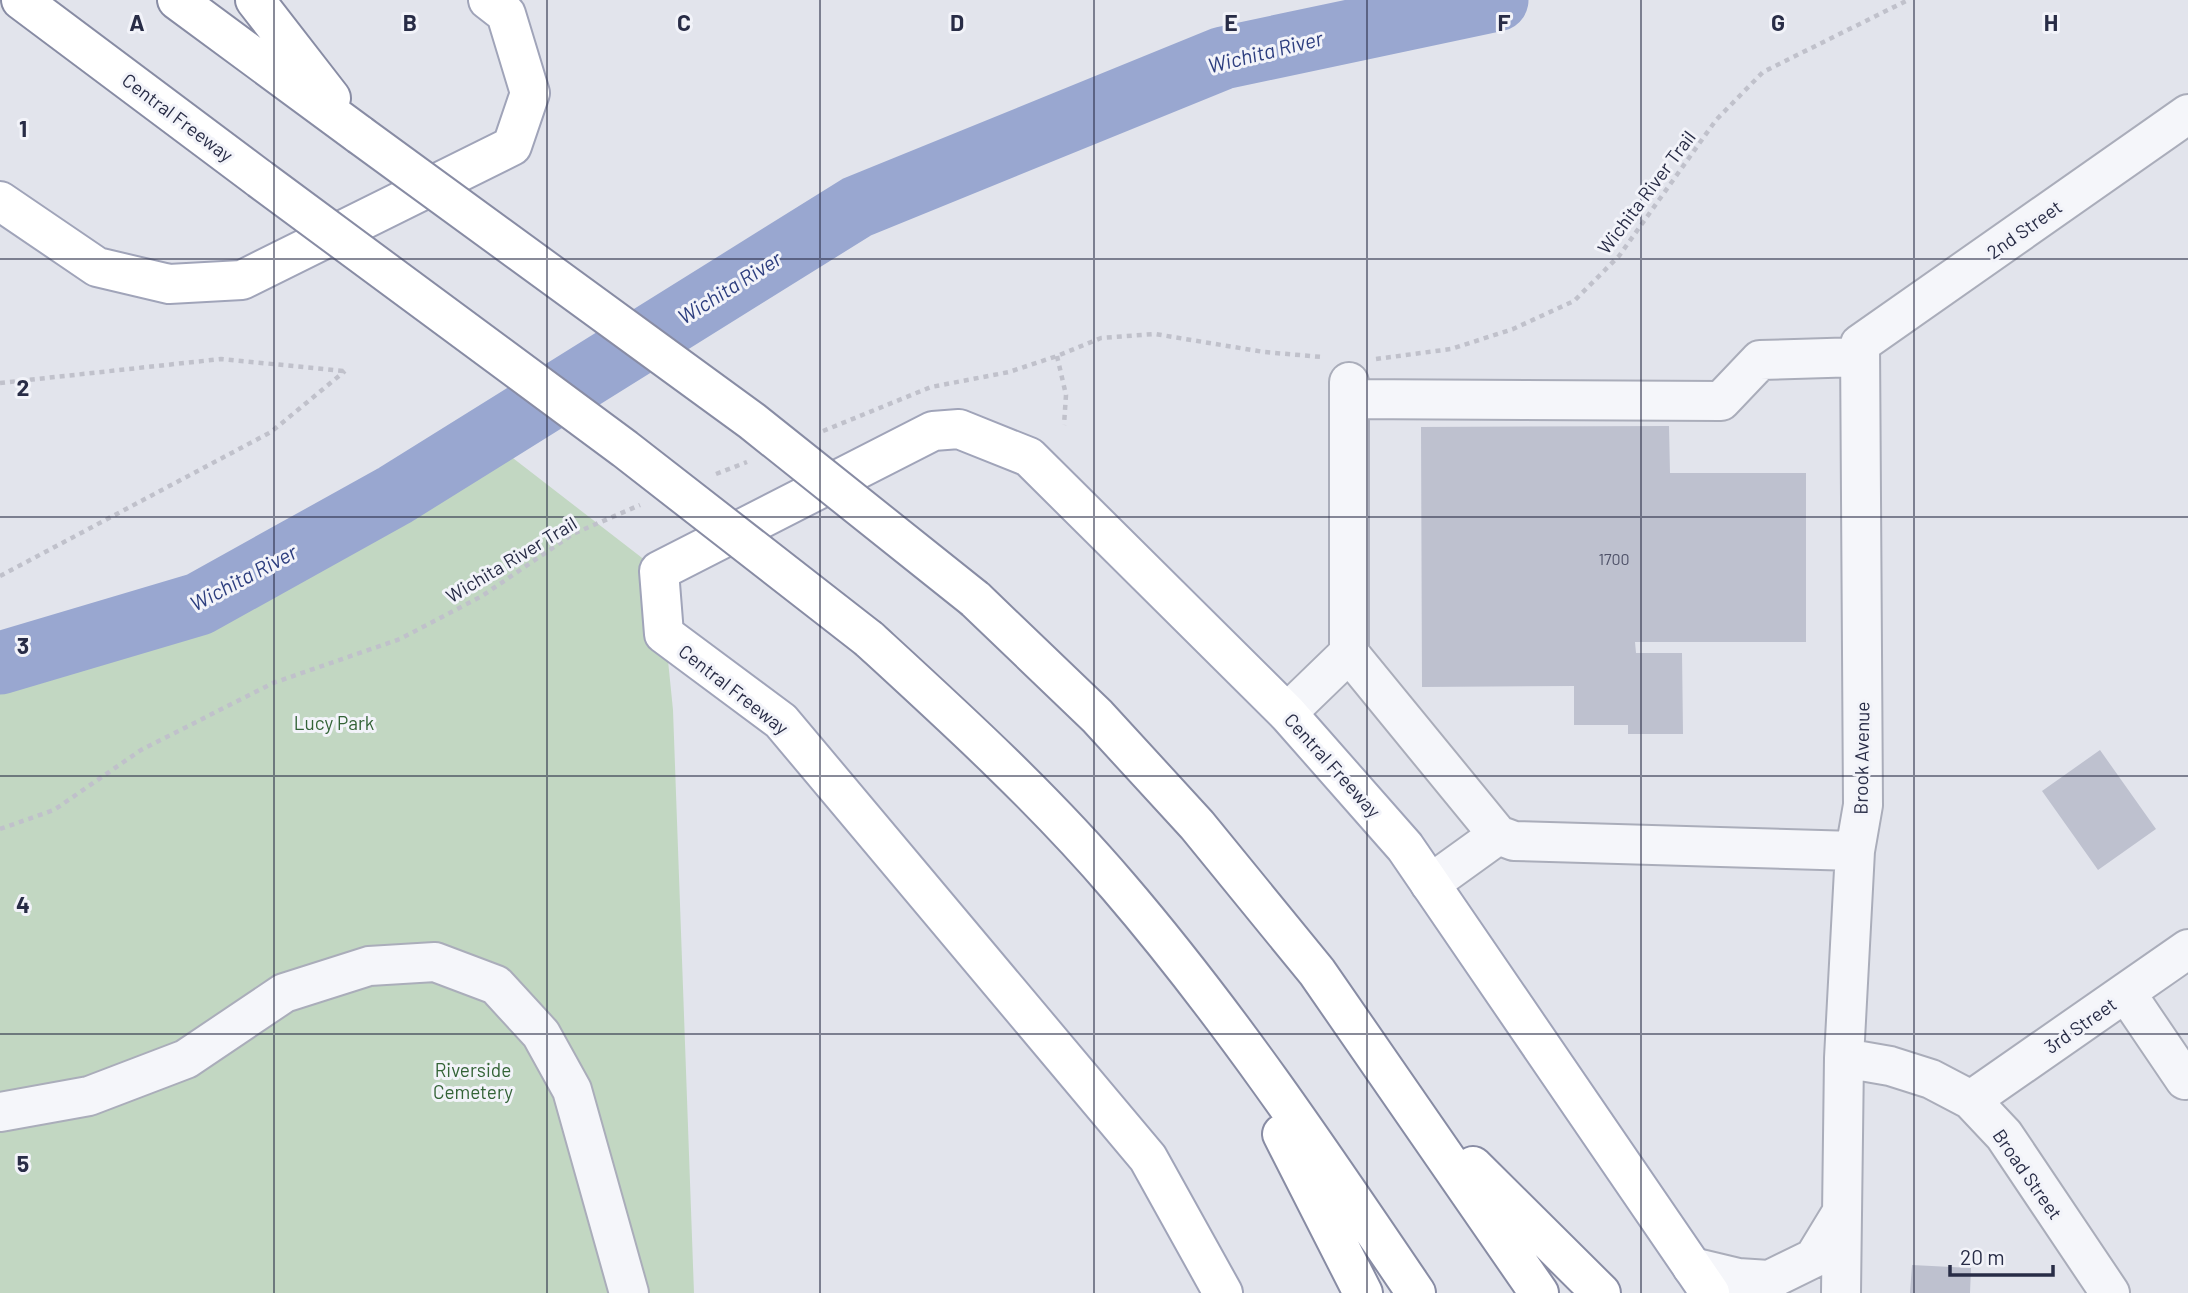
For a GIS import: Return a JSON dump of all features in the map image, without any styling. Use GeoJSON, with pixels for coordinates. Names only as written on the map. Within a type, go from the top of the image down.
{"type":"FeatureCollection","features":[{"type":"Feature","properties":{"kind":"main road","name":"Central Freeway"},"geometry":{"type":"LineString","coordinates":[[21,0],[625,449],[869,639],[992,752],[1117,885],[1219,1010],[1416,1293]]}},
{"type":"Feature","properties":{"kind":"main road"},"geometry":{"type":"LineString","coordinates":[[177,0],[752,421],[975,599],[1097,716],[1197,825],[1317,972],[1539,1293]]}},
{"type":"Feature","properties":{"kind":"main road"},"geometry":{"type":"LineString","coordinates":[[255,0],[360,135]]}},
{"type":"Feature","properties":{"kind":"main road"},"geometry":{"type":"LineString","coordinates":[[0,201],[97,267],[169,284],[242,280],[512,146],[530,93],[506,14],[488,0]]}},
{"type":"Feature","properties":{"kind":"main road"},"geometry":{"type":"LineString","coordinates":[[0,17],[86,49]]}},
{"type":"Feature","properties":{"kind":"main road","name":"Central Freeway"},"geometry":{"type":"LineString","coordinates":[[1223,1293],[1148,1158],[781,721],[664,634],[659,571],[933,431],[959,429],[1029,457],[1287,713],[1405,847],[1701,1280]]}},
{"type":"Feature","properties":{"kind":"main road"},"geometry":{"type":"LineString","coordinates":[[1219,1010],[1363,1293]]}},
{"type":"Feature","properties":{"kind":"main road"},"geometry":{"type":"LineString","coordinates":[[1409,1103],[1601,1293]]}},
{"type":"Feature","properties":{"kind":"street","name":"2nd Street"},"geometry":{"type":"LineString","coordinates":[[1860,350],[2188,114]]}},
{"type":"Feature","properties":{"kind":"street"},"geometry":{"type":"LineString","coordinates":[[1855,851],[1514,841],[1497,835],[1349,653],[1349,374],[1721,401],[1760,360],[1860,350]]}},
{"type":"Feature","properties":{"kind":"street","name":"Brook Avenue"},"geometry":{"type":"LineString","coordinates":[[1841,1293],[1844,1058],[1855,851],[1863,804],[1860,350]]}},
{"type":"Feature","properties":{"kind":"street"},"geometry":{"type":"LineString","coordinates":[[1287,713],[1349,653]]}},
{"type":"Feature","properties":{"kind":"street"},"geometry":{"type":"LineString","coordinates":[[1430,884],[1497,835]]}},
{"type":"Feature","properties":{"kind":"street","name":"3rd Street"},"geometry":{"type":"LineString","coordinates":[[1971,1100],[2188,949]]}},
{"type":"Feature","properties":{"kind":"street"},"geometry":{"type":"LineString","coordinates":[[0,1112],[89,1096],[186,1059],[284,993],[369,966],[435,962],[496,985],[541,1034],[572,1090],[629,1293]]}},
{"type":"Feature","properties":{"kind":"street"},"geometry":{"type":"LineString","coordinates":[[2126,993],[2187,1081]]}},
{"type":"Feature","properties":{"kind":"street","name":"Broad Street"},"geometry":{"type":"LineString","coordinates":[[1844,1058],[1890,1066],[1931,1079],[1971,1100],[2004,1135],[2110,1293]]}},
{"type":"Feature","properties":{"kind":"street"},"geometry":{"type":"LineString","coordinates":[[1701,1280],[1769,1280],[1814,1258],[1842,1212]]}},
{"type":"Feature","properties":{"kind":"path","name":"Wichita River Trail"},"geometry":{"type":"LineString","coordinates":[[815,435],[931,387],[1009,372],[1101,338],[1155,334],[1264,352],[1349,374],[1451,349],[1513,328],[1574,301],[1619,256],[1716,120],[1763,72],[1908,0]]}},
{"type":"Feature","properties":{"kind":"path"},"geometry":{"type":"LineString","coordinates":[[1057,356],[1066,396],[1064,425]]}},
{"type":"Feature","properties":{"kind":"path"},"geometry":{"type":"LineString","coordinates":[[0,383],[221,359],[345,371],[271,432],[0,576]]}},
{"type":"Feature","properties":{"kind":"path"},"geometry":{"type":"LineString","coordinates":[[712,477],[750,461]]}},
{"type":"Feature","properties":{"kind":"path","name":"Wichita River Trail"},"geometry":{"type":"LineString","coordinates":[[0,830],[54,810],[141,750],[273,683],[400,639],[482,596],[573,534],[647,503]]}},
{"type":"Feature","properties":{"kind":"green space"},"geometry":{"type":"Polygon","coordinates":[[[487,438],[659,571],[673,710],[694,1293],[0,1293],[0,663],[199,604],[395,495],[487,438]]]}},
{"type":"Feature","properties":{"kind":"building"},"geometry":{"type":"Polygon","coordinates":[[[1669,426],[1670,473],[1806,473],[1806,642],[1635,642],[1636,653],[1682,653],[1683,734],[1628,734],[1628,725],[1574,725],[1574,686],[1422,687],[1421,427],[1669,426]]]}},
{"type":"Feature","properties":{"kind":"building"},"geometry":{"type":"Polygon","coordinates":[[[2100,750],[2156,829],[2098,870],[2042,791],[2100,750]]]}},
{"type":"Feature","properties":{"kind":"building"},"geometry":{"type":"Polygon","coordinates":[[[1912,1265],[1971,1268],[1970,1293],[1910,1293],[1912,1265]]]}},
{"type":"Feature","properties":{"kind":"waterway","name":"Wichita River"},"geometry":{"type":"LineString","coordinates":[[0,663],[199,604],[395,495],[857,207],[1223,58],[1497,0]]}},
{"type":"Feature","properties":{"kind":"park label","name":"Lucy Park"},"geometry":{"type":"Point","coordinates":[334,722]}},
{"type":"Feature","properties":{"kind":"park label","name":"Riverside Cemetery"},"geometry":{"type":"Point","coordinates":[473,1080]}}]}
